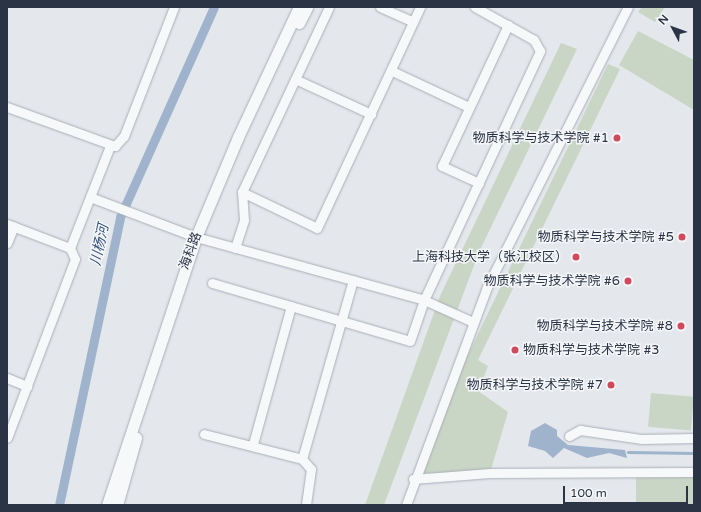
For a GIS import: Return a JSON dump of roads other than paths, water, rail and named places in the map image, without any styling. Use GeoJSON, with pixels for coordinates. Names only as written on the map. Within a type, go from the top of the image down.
{"type":"FeatureCollection","features":[{"type":"Feature","properties":{"kind":"street"},"geometry":{"type":"LineString","coordinates":[[7,107],[110,146],[115,146],[124,136],[174,7]]}},
{"type":"Feature","properties":{"kind":"street","name":"海科路"},"geometry":{"type":"LineString","coordinates":[[107,505],[200,238],[247,116],[299,7]]}},
{"type":"Feature","properties":{"kind":"street","name":"海科路"},"geometry":{"type":"LineString","coordinates":[[117,505],[149,394],[200,238],[244,140],[307,7]]}},
{"type":"Feature","properties":{"kind":"street"},"geometry":{"type":"LineString","coordinates":[[235,248],[244,220],[242,192],[329,7]]}},
{"type":"Feature","properties":{"kind":"street"},"geometry":{"type":"LineString","coordinates":[[380,7],[413,22]]}},
{"type":"Feature","properties":{"kind":"street"},"geometry":{"type":"LineString","coordinates":[[242,192],[317,228],[392,71],[420,7]]}},
{"type":"Feature","properties":{"kind":"street"},"geometry":{"type":"LineString","coordinates":[[212,283],[410,341],[424,300],[540,51],[537,43],[475,7]]}},
{"type":"Feature","properties":{"kind":"street"},"geometry":{"type":"LineString","coordinates":[[406,505],[413,479],[473,322],[628,7]]}},
{"type":"Feature","properties":{"kind":"street"},"geometry":{"type":"LineString","coordinates":[[479,183],[442,166],[508,25]]}},
{"type":"Feature","properties":{"kind":"street"},"geometry":{"type":"LineString","coordinates":[[392,71],[469,107]]}},
{"type":"Feature","properties":{"kind":"street"},"geometry":{"type":"LineString","coordinates":[[295,79],[371,114]]}},
{"type":"Feature","properties":{"kind":"street"},"geometry":{"type":"LineString","coordinates":[[7,438],[74,265],[70,248],[110,146]]}},
{"type":"Feature","properties":{"kind":"street"},"geometry":{"type":"LineString","coordinates":[[90,197],[200,238],[424,300],[473,322]]}},
{"type":"Feature","properties":{"kind":"street"},"geometry":{"type":"LineString","coordinates":[[7,243],[10,225],[70,248]]}},
{"type":"Feature","properties":{"kind":"street"},"geometry":{"type":"LineString","coordinates":[[302,459],[353,280]]}},
{"type":"Feature","properties":{"kind":"street"},"geometry":{"type":"LineString","coordinates":[[253,444],[291,306]]}},
{"type":"Feature","properties":{"kind":"street"},"geometry":{"type":"LineString","coordinates":[[7,378],[27,386]]}},
{"type":"Feature","properties":{"kind":"street"},"geometry":{"type":"LineString","coordinates":[[569,436],[580,430],[642,439],[694,438]]}},
{"type":"Feature","properties":{"kind":"street"},"geometry":{"type":"LineString","coordinates":[[204,434],[253,444],[302,459],[311,469],[306,505]]}},
{"type":"Feature","properties":{"kind":"street"},"geometry":{"type":"LineString","coordinates":[[413,479],[490,473],[694,472]]}},
{"type":"Feature","properties":{"kind":"water"},"geometry":{"type":"Polygon","coordinates":[[[545,423],[557,430],[557,436],[568,445],[625,450],[627,458],[609,453],[587,458],[564,448],[553,458],[545,451],[528,446],[531,431],[545,423]]]}},
{"type":"Feature","properties":{"kind":"waterway","name":"川杨河"},"geometry":{"type":"LineString","coordinates":[[59,505],[120,217],[214,7]]}},
{"type":"Feature","properties":{"kind":"waterway"},"geometry":{"type":"LineString","coordinates":[[628,452],[694,453]]}},
{"type":"Feature","properties":{"kind":"place","name":"物质科学与技术学院 #1"},"geometry":{"type":"Point","coordinates":[617,138]}},
{"type":"Feature","properties":{"kind":"place","name":"物质科学与技术学院 #5"},"geometry":{"type":"Point","coordinates":[682,237]}},
{"type":"Feature","properties":{"kind":"place","name":"上海科技大学（张江校区）"},"geometry":{"type":"Point","coordinates":[576,257]}},
{"type":"Feature","properties":{"kind":"place","name":"物质科学与技术学院 #6"},"geometry":{"type":"Point","coordinates":[628,281]}},
{"type":"Feature","properties":{"kind":"place","name":"物质科学与技术学院 #8"},"geometry":{"type":"Point","coordinates":[681,326]}},
{"type":"Feature","properties":{"kind":"place","name":"物质科学与技术学院 #3"},"geometry":{"type":"Point","coordinates":[515,350]}},
{"type":"Feature","properties":{"kind":"place","name":"物质科学与技术学院 #7"},"geometry":{"type":"Point","coordinates":[611,385]}}]}
